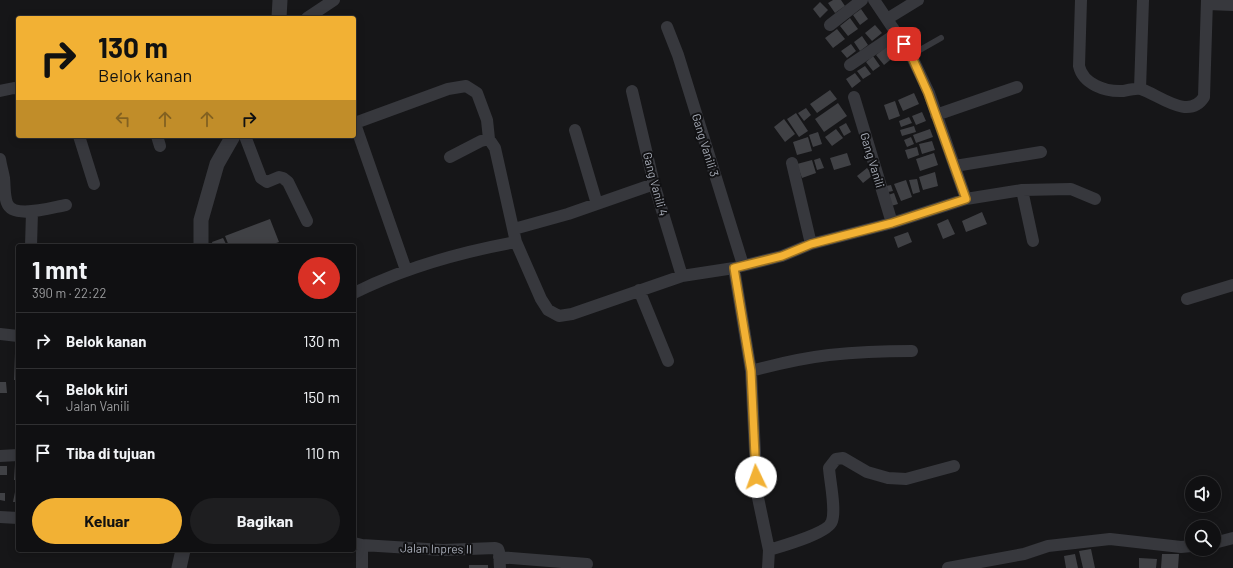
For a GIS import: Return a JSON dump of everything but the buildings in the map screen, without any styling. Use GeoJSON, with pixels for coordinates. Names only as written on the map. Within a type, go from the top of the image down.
{"type":"FeatureCollection","features":[{"type":"Feature","properties":{"kind":"street"},"geometry":{"type":"LineString","coordinates":[[279,16],[280,0]]}},
{"type":"Feature","properties":{"kind":"street"},"geometry":{"type":"LineString","coordinates":[[313,16],[334,0]]}},
{"type":"Feature","properties":{"kind":"street"},"geometry":{"type":"LineString","coordinates":[[830,25],[862,0]]}},
{"type":"Feature","properties":{"kind":"street"},"geometry":{"type":"LineString","coordinates":[[874,0],[911,55],[928,93],[966,199]]}},
{"type":"Feature","properties":{"kind":"street"},"geometry":{"type":"LineString","coordinates":[[887,19],[918,0]]}},
{"type":"Feature","properties":{"kind":"street"},"geometry":{"type":"LineString","coordinates":[[1081,0],[1079,66],[1080,72],[1086,80],[1105,90],[1115,91],[1140,89],[1180,106],[1191,106],[1201,102],[1204,97],[1208,2],[1233,5]]}},
{"type":"Feature","properties":{"kind":"street"},"geometry":{"type":"LineString","coordinates":[[1140,89],[1143,0]]}},
{"type":"Feature","properties":{"kind":"street","name":"Gang Vanili 3"},"geometry":{"type":"LineString","coordinates":[[667,27],[678,55],[738,266],[751,371],[757,493],[769,550],[768,568]]}},
{"type":"Feature","properties":{"kind":"street"},"geometry":{"type":"LineString","coordinates":[[850,65],[896,34]]}},
{"type":"Feature","properties":{"kind":"street"},"geometry":{"type":"LineString","coordinates":[[356,121],[448,89],[466,86],[477,93],[487,120],[489,139],[495,148],[516,242],[541,299],[548,310],[559,316],[572,314],[682,276],[782,256],[811,244],[892,223],[966,199],[1022,190],[1071,189],[1094,199]]}},
{"type":"Feature","properties":{"kind":"street"},"geometry":{"type":"LineString","coordinates":[[936,115],[1017,87]]}},
{"type":"Feature","properties":{"kind":"street"},"geometry":{"type":"LineString","coordinates":[[0,91],[16,88]]}},
{"type":"Feature","properties":{"kind":"street","name":"Gang Vanili 4"},"geometry":{"type":"LineString","coordinates":[[632,91],[654,184],[682,276]]}},
{"type":"Feature","properties":{"kind":"street","name":"Gang Vanili"},"geometry":{"type":"LineString","coordinates":[[854,97],[892,223]]}},
{"type":"Feature","properties":{"kind":"street"},"geometry":{"type":"LineString","coordinates":[[356,128],[406,270]]}},
{"type":"Feature","properties":{"kind":"street"},"geometry":{"type":"LineString","coordinates":[[576,130],[597,204]]}},
{"type":"Feature","properties":{"kind":"street"},"geometry":{"type":"LineString","coordinates":[[80,138],[94,184]]}},
{"type":"Feature","properties":{"kind":"street"},"geometry":{"type":"LineString","coordinates":[[201,244],[201,220],[217,164],[232,138]]}},
{"type":"Feature","properties":{"kind":"street"},"geometry":{"type":"LineString","coordinates":[[246,138],[259,176],[266,182],[279,177],[288,182],[307,221]]}},
{"type":"Feature","properties":{"kind":"street"},"geometry":{"type":"LineString","coordinates":[[450,157],[481,141],[489,139]]}},
{"type":"Feature","properties":{"kind":"street"},"geometry":{"type":"LineString","coordinates":[[955,166],[1041,152]]}},
{"type":"Feature","properties":{"kind":"street"},"geometry":{"type":"LineString","coordinates":[[0,159],[7,203],[16,210],[32,212],[66,205]]}},
{"type":"Feature","properties":{"kind":"street"},"geometry":{"type":"LineString","coordinates":[[792,163],[811,244]]}},
{"type":"Feature","properties":{"kind":"street"},"geometry":{"type":"LineString","coordinates":[[514,229],[568,214],[654,184]]}},
{"type":"Feature","properties":{"kind":"street"},"geometry":{"type":"LineString","coordinates":[[1022,190],[1033,241]]}},
{"type":"Feature","properties":{"kind":"street"},"geometry":{"type":"LineString","coordinates":[[31,244],[32,212]]}},
{"type":"Feature","properties":{"kind":"street"},"geometry":{"type":"LineString","coordinates":[[356,292],[406,270],[490,246],[516,242]]}},
{"type":"Feature","properties":{"kind":"street"},"geometry":{"type":"LineString","coordinates":[[1187,299],[1233,285]]}},
{"type":"Feature","properties":{"kind":"street"},"geometry":{"type":"LineString","coordinates":[[639,290],[668,361]]}},
{"type":"Feature","properties":{"kind":"street"},"geometry":{"type":"LineString","coordinates":[[0,334],[16,336]]}},
{"type":"Feature","properties":{"kind":"street"},"geometry":{"type":"LineString","coordinates":[[751,371],[786,362],[829,355],[876,351],[912,351]]}},
{"type":"Feature","properties":{"kind":"street"},"geometry":{"type":"LineString","coordinates":[[0,456],[16,455]]}},
{"type":"Feature","properties":{"kind":"street"},"geometry":{"type":"LineString","coordinates":[[769,550],[822,532],[830,525],[832,521],[833,509],[829,468],[836,459],[843,458],[867,472],[888,478],[906,479],[954,466]]}},
{"type":"Feature","properties":{"kind":"street"},"geometry":{"type":"LineString","coordinates":[[0,517],[16,518]]}},
{"type":"Feature","properties":{"kind":"street"},"geometry":{"type":"LineString","coordinates":[[1221,541],[1233,538]]}},
{"type":"Feature","properties":{"kind":"street"},"geometry":{"type":"LineString","coordinates":[[948,568],[1024,554],[1048,546],[1110,539],[1185,547]]}},
{"type":"Feature","properties":{"kind":"street"},"geometry":{"type":"LineString","coordinates":[[358,544],[362,568]]}},
{"type":"Feature","properties":{"kind":"street","name":"Jalan Inpres II"},"geometry":{"type":"LineString","coordinates":[[358,544],[443,550],[495,548],[499,550],[499,563]]}},
{"type":"Feature","properties":{"kind":"street"},"geometry":{"type":"LineString","coordinates":[[179,568],[183,552]]}},
{"type":"Feature","properties":{"kind":"street"},"geometry":{"type":"LineString","coordinates":[[499,563],[587,564]]}},
{"type":"Feature","properties":{"kind":"lane"},"geometry":{"type":"LineString","coordinates":[[911,55],[941,38]]}},
{"type":"Feature","properties":{"kind":"route"},"geometry":{"type":"LineString","coordinates":[[756,477],[751,371],[734,268],[782,256],[811,244],[892,223],[966,199],[928,93],[911,55],[904,44]]}}]}
